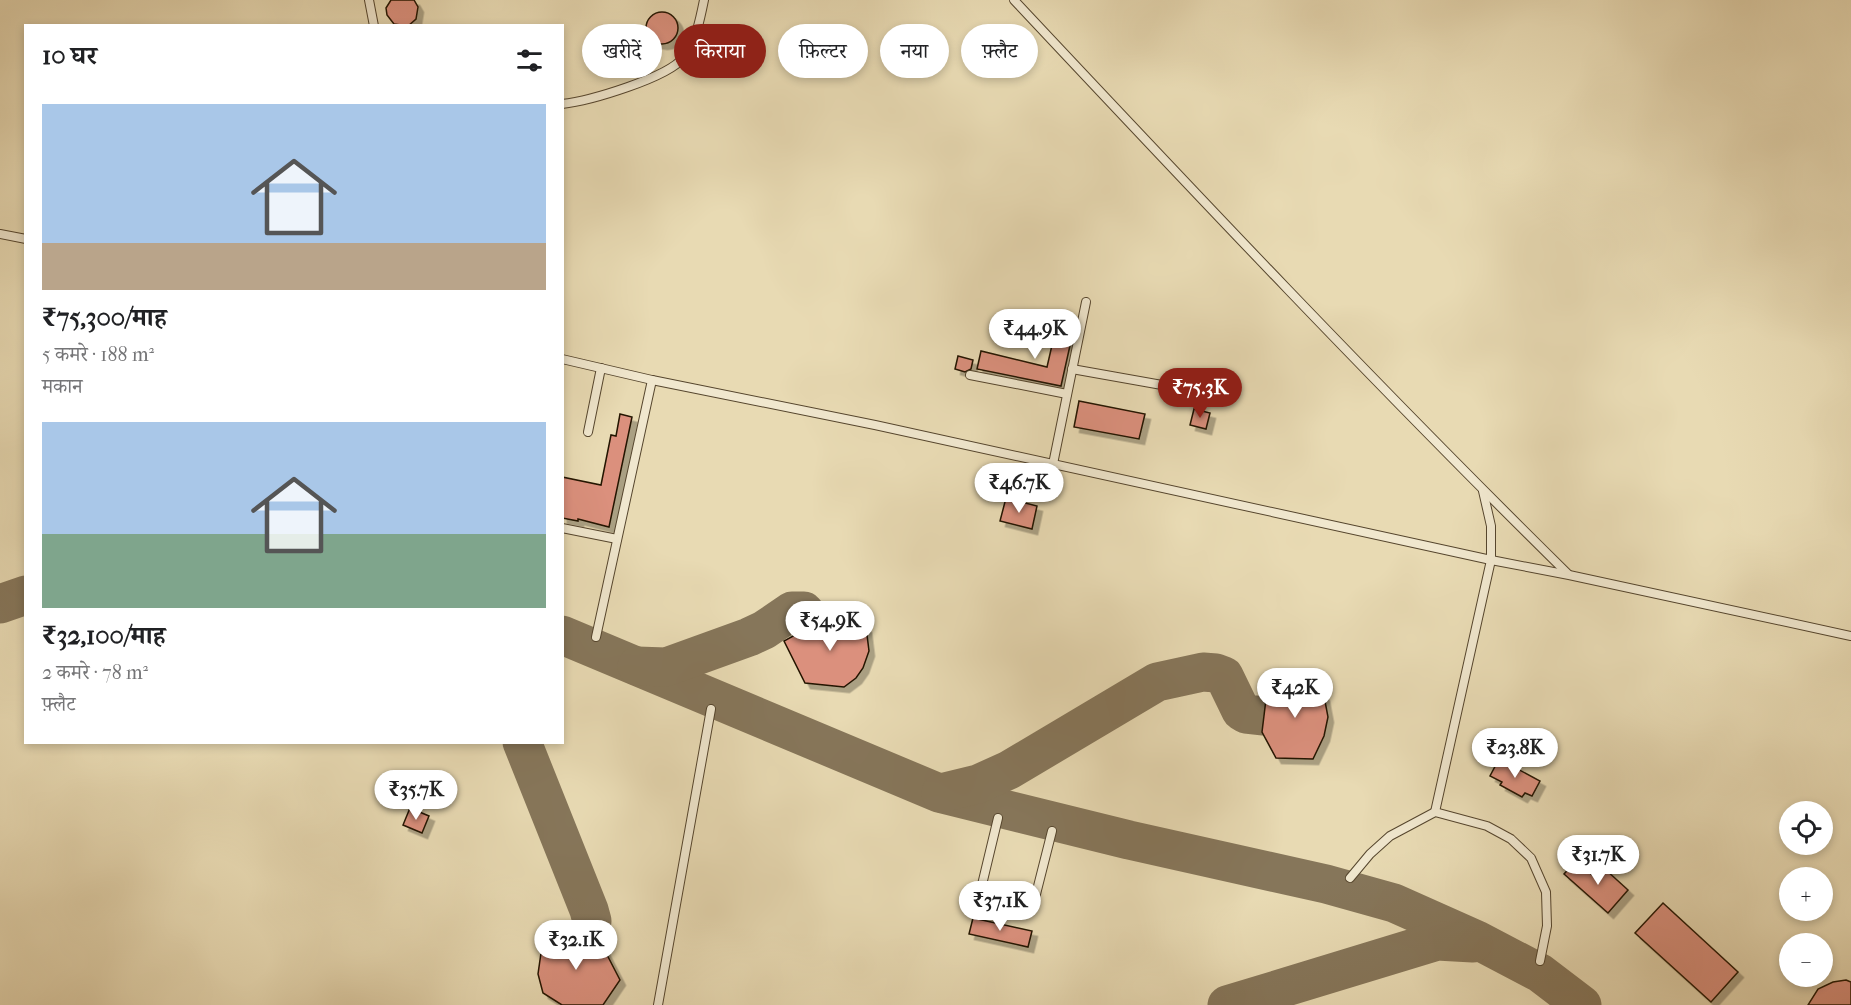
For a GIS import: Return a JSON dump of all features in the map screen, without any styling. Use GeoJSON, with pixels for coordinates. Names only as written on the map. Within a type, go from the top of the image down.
{"type":"FeatureCollection","features":[{"type":"Feature","properties":{"kind":"lane"},"geometry":{"type":"LineString","coordinates":[[369,0],[374,24]]}},
{"type":"Feature","properties":{"kind":"lane"},"geometry":{"type":"LineString","coordinates":[[564,104],[625,88],[663,74],[683,59],[688,50],[697,33],[704,0]]}},
{"type":"Feature","properties":{"kind":"lane"},"geometry":{"type":"LineString","coordinates":[[1014,0],[1482,490],[1569,575]]}},
{"type":"Feature","properties":{"kind":"lane"},"geometry":{"type":"LineString","coordinates":[[0,234],[24,239]]}},
{"type":"Feature","properties":{"kind":"lane"},"geometry":{"type":"LineString","coordinates":[[1053,464],[1086,302]]}},
{"type":"Feature","properties":{"kind":"lane"},"geometry":{"type":"LineString","coordinates":[[564,359],[1851,636]]}},
{"type":"Feature","properties":{"kind":"lane"},"geometry":{"type":"LineString","coordinates":[[588,432],[601,368]]}},
{"type":"Feature","properties":{"kind":"lane"},"geometry":{"type":"LineString","coordinates":[[1072,369],[1190,390]]}},
{"type":"Feature","properties":{"kind":"lane"},"geometry":{"type":"LineString","coordinates":[[970,375],[1067,394]]}},
{"type":"Feature","properties":{"kind":"lane"},"geometry":{"type":"LineString","coordinates":[[596,637],[652,380]]}},
{"type":"Feature","properties":{"kind":"lane"},"geometry":{"type":"LineString","coordinates":[[1435,812],[1491,560],[1491,526],[1482,490]]}},
{"type":"Feature","properties":{"kind":"lane"},"geometry":{"type":"LineString","coordinates":[[564,528],[617,539]]}},
{"type":"Feature","properties":{"kind":"lane"},"geometry":{"type":"LineString","coordinates":[[658,1005],[711,710]]}},
{"type":"Feature","properties":{"kind":"lane"},"geometry":{"type":"LineString","coordinates":[[1350,878],[1370,854],[1390,836],[1435,812],[1487,826],[1511,839],[1531,858],[1546,892],[1547,926],[1540,961]]}},
{"type":"Feature","properties":{"kind":"lane"},"geometry":{"type":"LineString","coordinates":[[998,818],[980,893],[1033,906],[1052,831]]}},
{"type":"Feature","properties":{"kind":"building"},"geometry":{"type":"Polygon","coordinates":[[[391,0],[414,0],[418,7],[416,19],[410,24],[394,24],[387,15],[386,8],[391,0]]]}},
{"type":"Feature","properties":{"kind":"building"},"geometry":{"type":"Polygon","coordinates":[[[662,12],[673,17],[676,22],[673,39],[662,44],[662,24],[647,24],[651,17],[662,12]]]}},
{"type":"Feature","properties":{"kind":"building"},"geometry":{"type":"Polygon","coordinates":[[[1058,319],[1075,323],[1061,386],[977,369],[981,351],[1047,367],[1058,319]]]}},
{"type":"Feature","properties":{"kind":"building"},"geometry":{"type":"Polygon","coordinates":[[[958,356],[973,360],[971,369],[965,372],[955,369],[958,356]]]}},
{"type":"Feature","properties":{"kind":"building"},"geometry":{"type":"Polygon","coordinates":[[[1079,401],[1145,414],[1139,439],[1074,427],[1079,401]]]}},
{"type":"Feature","properties":{"kind":"building"},"geometry":{"type":"Polygon","coordinates":[[[1194,409],[1210,413],[1206,429],[1190,425],[1194,409]]]}},
{"type":"Feature","properties":{"kind":"building"},"geometry":{"type":"Polygon","coordinates":[[[620,414],[632,417],[609,527],[578,519],[578,521],[564,518],[564,477],[601,485],[611,435],[616,436],[620,414]]]}},
{"type":"Feature","properties":{"kind":"building"},"geometry":{"type":"Polygon","coordinates":[[[1006,498],[1037,506],[1032,529],[1000,521],[1006,498]]]}},
{"type":"Feature","properties":{"kind":"building"},"geometry":{"type":"Polygon","coordinates":[[[831,615],[866,627],[869,651],[863,668],[856,678],[844,687],[805,683],[784,641],[831,615]]]}},
{"type":"Feature","properties":{"kind":"building"},"geometry":{"type":"Polygon","coordinates":[[[1315,682],[1324,696],[1328,717],[1324,736],[1313,759],[1276,758],[1262,732],[1268,683],[1315,682]]]}},
{"type":"Feature","properties":{"kind":"building"},"geometry":{"type":"Polygon","coordinates":[[[1499,759],[1540,781],[1532,796],[1525,793],[1522,797],[1500,785],[1502,782],[1490,776],[1499,759]]]}},
{"type":"Feature","properties":{"kind":"building"},"geometry":{"type":"Polygon","coordinates":[[[410,808],[429,816],[422,833],[403,825],[410,808]]]}},
{"type":"Feature","properties":{"kind":"building"},"geometry":{"type":"Polygon","coordinates":[[[1576,861],[1598,880],[1606,870],[1628,890],[1608,913],[1564,874],[1576,861]]]}},
{"type":"Feature","properties":{"kind":"building"},"geometry":{"type":"Polygon","coordinates":[[[1663,903],[1738,972],[1711,1002],[1635,933],[1663,903]]]}},
{"type":"Feature","properties":{"kind":"building"},"geometry":{"type":"Polygon","coordinates":[[[973,918],[1032,931],[1028,947],[969,934],[973,918]]]}},
{"type":"Feature","properties":{"kind":"building"},"geometry":{"type":"Polygon","coordinates":[[[559,928],[604,949],[620,980],[603,1005],[562,1005],[543,993],[538,974],[541,953],[559,928]]]}},
{"type":"Feature","properties":{"kind":"building"},"geometry":{"type":"Polygon","coordinates":[[[1846,980],[1851,982],[1851,1005],[1808,1005],[1818,989],[1833,987],[1833,982],[1846,980]]]}},
{"type":"Feature","properties":{"kind":"taxiway"},"geometry":{"type":"LineString","coordinates":[[0,604],[24,596]]}},
{"type":"Feature","properties":{"kind":"taxiway"},"geometry":{"type":"LineString","coordinates":[[637,666],[666,667],[749,637],[792,611],[804,611],[815,624]]}},
{"type":"Feature","properties":{"kind":"taxiway"},"geometry":{"type":"LineString","coordinates":[[564,636],[939,793],[1129,840],[1326,884],[1394,903],[1477,940],[1540,973],[1582,1005]]}},
{"type":"Feature","properties":{"kind":"taxiway"},"geometry":{"type":"LineString","coordinates":[[941,793],[978,784],[1009,770],[1157,682],[1203,672],[1216,673],[1224,676],[1241,711],[1246,714],[1264,716]]}},
{"type":"Feature","properties":{"kind":"taxiway"},"geometry":{"type":"LineString","coordinates":[[523,744],[589,910],[592,921],[586,941]]}},
{"type":"Feature","properties":{"kind":"taxiway"},"geometry":{"type":"LineString","coordinates":[[1227,1005],[1437,941],[1473,943]]}}]}
